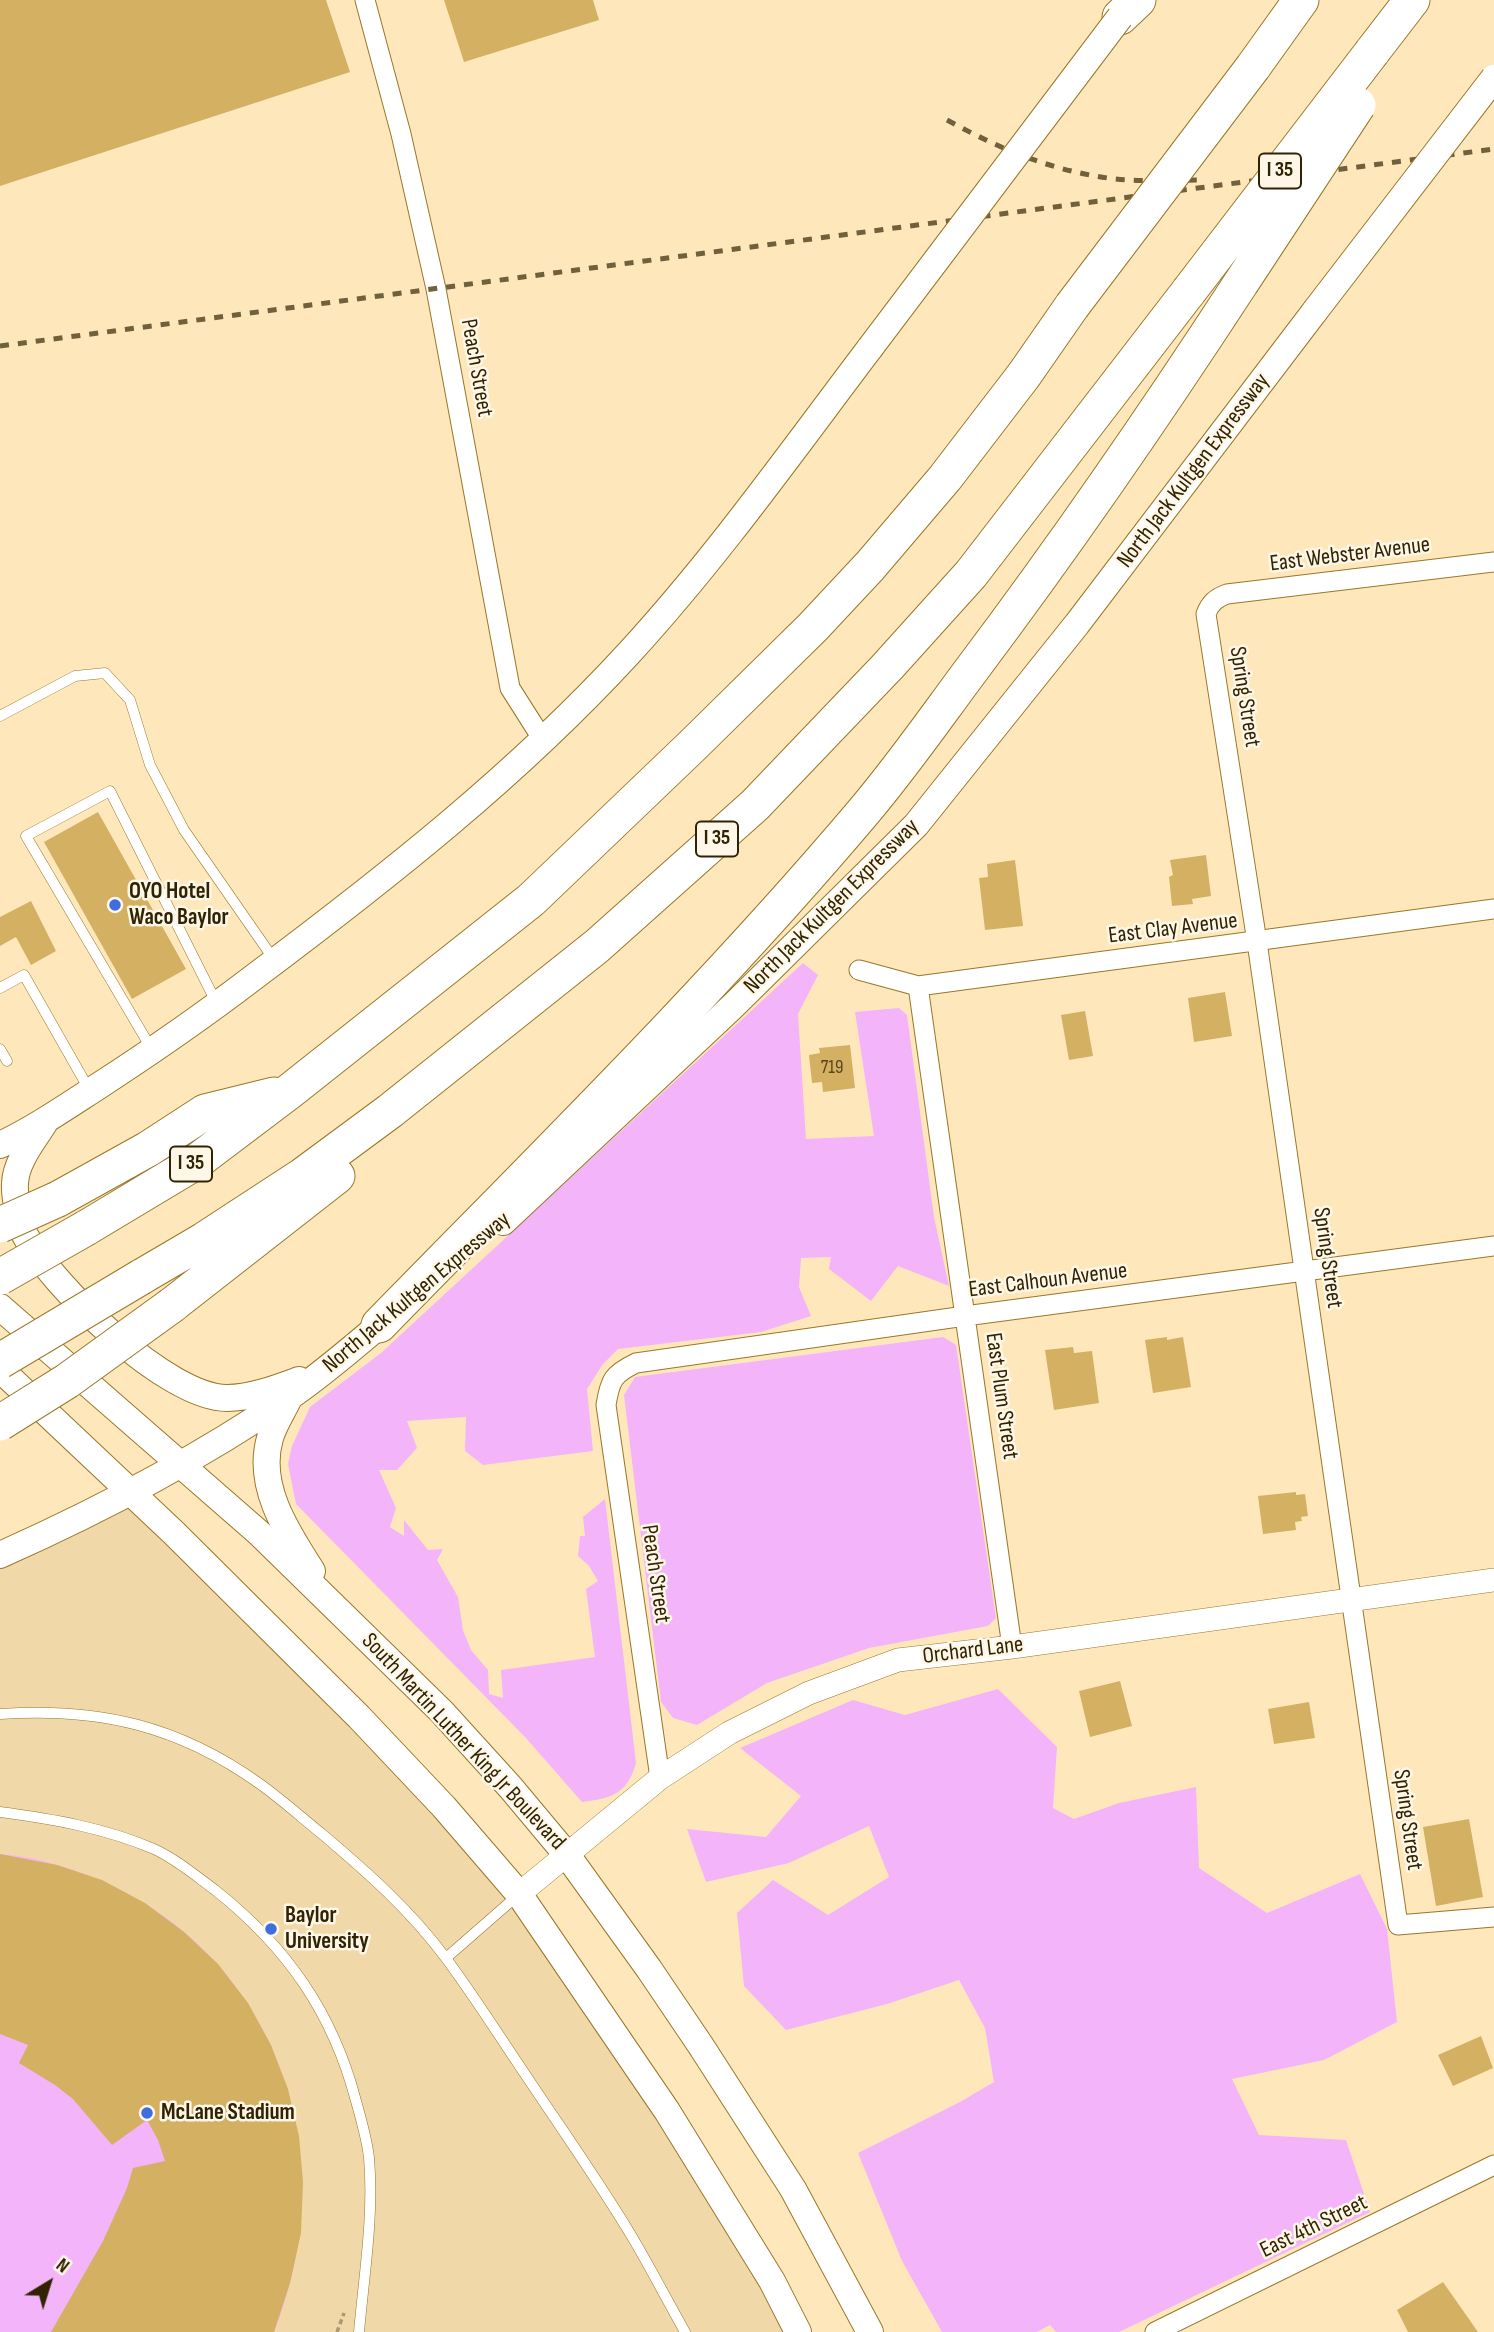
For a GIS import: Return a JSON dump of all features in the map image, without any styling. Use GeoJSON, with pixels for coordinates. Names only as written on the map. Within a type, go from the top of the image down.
{"type":"FeatureCollection","features":[{"type":"Feature","properties":{"kind":"highway","name":"I 35"},"geometry":{"type":"LineString","coordinates":[[0,1277],[196,1162],[290,1091],[531,900],[692,746],[813,627],[870,566],[945,478],[1301,0]]}},
{"type":"Feature","properties":{"kind":"highway","name":"I 35"},"geometry":{"type":"LineString","coordinates":[[0,1362],[204,1240],[335,1152],[485,1037],[597,946],[755,804],[888,666],[971,574],[1189,290],[1383,51],[1412,0]]}},
{"type":"Feature","properties":{"kind":"highway"},"geometry":{"type":"LineString","coordinates":[[379,1325],[740,953],[866,808],[1051,560],[1179,378],[1241,284],[1383,51],[1427,0]]}},
{"type":"Feature","properties":{"kind":"highway"},"geometry":{"type":"LineString","coordinates":[[0,1423],[67,1381],[297,1209],[404,1120],[597,946]]}},
{"type":"Feature","properties":{"kind":"highway"},"geometry":{"type":"LineString","coordinates":[[0,1225],[58,1199],[148,1149],[205,1112],[290,1091]]}},
{"type":"Feature","properties":{"kind":"main road"},"geometry":{"type":"LineString","coordinates":[[0,1145],[46,1121],[153,1051],[218,1004],[458,816],[543,740],[629,653],[712,555],[1130,6]]}},
{"type":"Feature","properties":{"kind":"main road","name":"North Jack Kultgen Expressway"},"geometry":{"type":"LineString","coordinates":[[0,1555],[181,1466],[290,1397],[503,1222],[734,1005],[916,825],[1077,624],[1494,78]]}},
{"type":"Feature","properties":{"kind":"main road"},"geometry":{"type":"LineString","coordinates":[[46,1121],[23,1157],[15,1183],[24,1233],[41,1261],[71,1296],[143,1360],[189,1388],[226,1398],[272,1390],[306,1377],[349,1351]]}},
{"type":"Feature","properties":{"kind":"main road","name":"South Martin Luther King Jr Boulevard"},"geometry":{"type":"LineString","coordinates":[[0,1307],[260,1533],[442,1712],[512,1788],[567,1855],[649,1969],[746,2115],[793,2189],[870,2332]]}},
{"type":"Feature","properties":{"kind":"main road"},"geometry":{"type":"LineString","coordinates":[[0,1369],[131,1492],[359,1717],[444,1807],[519,1894],[667,2111],[772,2281],[798,2332]]}},
{"type":"Feature","properties":{"kind":"main road"},"geometry":{"type":"LineString","coordinates":[[290,1397],[270,1437],[265,1467],[270,1492],[285,1525],[334,1604]]}},
{"type":"Feature","properties":{"kind":"street","name":"Peach Street"},"geometry":{"type":"LineString","coordinates":[[365,0],[401,134],[436,289],[510,688],[543,740]]}},
{"type":"Feature","properties":{"kind":"street","name":"East Webster Avenue"},"geometry":{"type":"LineString","coordinates":[[1213,601],[1227,594],[1494,562]]}},
{"type":"Feature","properties":{"kind":"street","name":"Spring Street"},"geometry":{"type":"LineString","coordinates":[[1213,601],[1206,614],[1257,942],[1398,1925],[1494,1917]]}},
{"type":"Feature","properties":{"kind":"street","name":"East Clay Avenue"},"geometry":{"type":"LineString","coordinates":[[859,970],[918,986],[1494,909]]}},
{"type":"Feature","properties":{"kind":"street","name":"East Plum Street"},"geometry":{"type":"LineString","coordinates":[[918,986],[1012,1647]]}},
{"type":"Feature","properties":{"kind":"street","name":"East Calhoun Avenue"},"geometry":{"type":"LineString","coordinates":[[613,1377],[636,1363],[965,1316],[1494,1246]]}},
{"type":"Feature","properties":{"kind":"street","name":"Peach Street"},"geometry":{"type":"LineString","coordinates":[[613,1377],[606,1405],[660,1779]]}},
{"type":"Feature","properties":{"kind":"street","name":"Orchard Lane"},"geometry":{"type":"LineString","coordinates":[[519,1894],[660,1779],[729,1733],[809,1693],[898,1660],[1012,1647],[1494,1580]]}},
{"type":"Feature","properties":{"kind":"street","name":"East 4th Street"},"geometry":{"type":"LineString","coordinates":[[1155,2332],[1494,2165]]}},
{"type":"Feature","properties":{"kind":"lane"},"geometry":{"type":"LineString","coordinates":[[0,716],[75,676],[105,673],[130,700],[150,765],[184,830],[275,961]]}},
{"type":"Feature","properties":{"kind":"lane"},"geometry":{"type":"LineString","coordinates":[[153,1051],[26,836],[110,791],[218,1004]]}},
{"type":"Feature","properties":{"kind":"lane"},"geometry":{"type":"LineString","coordinates":[[0,988],[24,975],[90,1091]]}},
{"type":"Feature","properties":{"kind":"lane"},"geometry":{"type":"LineString","coordinates":[[0,1049],[7,1061]]}},
{"type":"Feature","properties":{"kind":"lane"},"geometry":{"type":"LineString","coordinates":[[0,1714],[68,1712],[113,1718],[154,1729],[193,1745],[227,1762],[267,1789],[365,1870],[413,1917],[446,1958],[586,2164],[630,2234],[685,2332]]}},
{"type":"Feature","properties":{"kind":"lane"},"geometry":{"type":"LineString","coordinates":[[0,1812],[53,1819],[95,1829],[155,1850],[190,1872],[237,1908],[269,1937],[302,1979],[333,2033],[350,2078],[369,2156],[370,2195],[359,2332]]}},
{"type":"Feature","properties":{"kind":"lane"},"geometry":{"type":"LineString","coordinates":[[446,1958],[519,1894]]}},
{"type":"Feature","properties":{"kind":"path"},"geometry":{"type":"LineString","coordinates":[[337,2332],[345,2311]]}},
{"type":"Feature","properties":{"kind":"shaded area"},"geometry":{"type":"Polygon","coordinates":[[[803,963],[818,975],[798,1014],[806,1139],[874,1136],[855,1012],[899,1008],[907,1015],[934,1217],[949,1286],[898,1266],[871,1301],[829,1269],[831,1257],[801,1258],[799,1287],[811,1316],[761,1332],[618,1349],[603,1364],[587,1389],[593,1451],[483,1465],[465,1451],[466,1417],[407,1421],[417,1448],[397,1470],[379,1470],[396,1508],[390,1527],[404,1536],[404,1520],[428,1550],[443,1549],[437,1560],[458,1597],[463,1630],[471,1650],[488,1670],[489,1694],[503,1698],[501,1670],[595,1657],[586,1589],[598,1581],[589,1566],[578,1556],[580,1536],[585,1536],[583,1517],[605,1499],[636,1763],[623,1788],[601,1799],[582,1802],[525,1737],[296,1504],[288,1464],[292,1446],[310,1407],[381,1353],[803,963]]]}},
{"type":"Feature","properties":{"kind":"shaded area"},"geometry":{"type":"Polygon","coordinates":[[[943,1337],[956,1345],[996,1618],[988,1626],[869,1648],[767,1683],[697,1725],[673,1718],[661,1702],[624,1395],[635,1377],[943,1337]]]}},
{"type":"Feature","properties":{"kind":"shaded area","name":"Baylor University"},"geometry":{"type":"Polygon","coordinates":[[[132,1492],[519,1894],[798,2332],[0,2332],[0,1551],[132,1492]]]}},
{"type":"Feature","properties":{"kind":"shaded area"},"geometry":{"type":"Polygon","coordinates":[[[998,1689],[1057,1747],[1053,1808],[1074,1819],[1119,1803],[1196,1787],[1199,1868],[1267,1913],[1360,1874],[1387,1929],[1397,2022],[1324,2060],[1232,2079],[1259,2135],[1346,2140],[1370,2212],[1119,2332],[1056,2332],[1050,2325],[1037,2332],[942,2332],[902,2261],[858,2153],[994,2082],[985,2028],[959,1980],[887,2004],[786,2030],[744,1986],[737,1913],[773,1880],[828,1915],[889,1877],[869,1826],[789,1863],[706,1882],[687,1829],[766,1837],[801,1796],[740,1748],[853,1700],[905,1715],[998,1689]]]}},
{"type":"Feature","properties":{"kind":"shaded area","name":"McLane Stadium"},"geometry":{"type":"Polygon","coordinates":[[[0,1854],[65,1867],[96,1879],[126,1893],[181,1929],[226,1974],[261,2026],[285,2083],[299,2144],[302,2206],[293,2270],[274,2332],[0,2332],[0,1854]]]}},
{"type":"Feature","properties":{"kind":"building"},"geometry":{"type":"Polygon","coordinates":[[[0,0],[326,0],[350,72],[0,186],[0,0]]]}},
{"type":"Feature","properties":{"kind":"building"},"geometry":{"type":"Polygon","coordinates":[[[444,0],[593,0],[599,20],[464,62],[444,0]]]}},
{"type":"Feature","properties":{"kind":"building","name":"OYO Hotel Waco Baylor"},"geometry":{"type":"Polygon","coordinates":[[[98,812],[186,969],[132,999],[44,842],[98,812]]]}},
{"type":"Feature","properties":{"kind":"building"},"geometry":{"type":"Polygon","coordinates":[[[1206,855],[1211,896],[1192,899],[1193,904],[1172,906],[1169,877],[1173,875],[1170,860],[1206,855]]]}},
{"type":"Feature","properties":{"kind":"building"},"geometry":{"type":"Polygon","coordinates":[[[1015,860],[1023,926],[985,930],[979,878],[988,877],[987,864],[1015,860]]]}},
{"type":"Feature","properties":{"kind":"building"},"geometry":{"type":"Polygon","coordinates":[[[31,901],[56,951],[31,965],[16,937],[0,946],[0,917],[31,901]]]}},
{"type":"Feature","properties":{"kind":"building"},"geometry":{"type":"Polygon","coordinates":[[[1225,992],[1232,1036],[1194,1042],[1188,998],[1225,992]]]}},
{"type":"Feature","properties":{"kind":"building"},"geometry":{"type":"Polygon","coordinates":[[[1085,1011],[1093,1056],[1069,1060],[1061,1015],[1085,1011]]]}},
{"type":"Feature","properties":{"kind":"building"},"geometry":{"type":"Polygon","coordinates":[[[850,1045],[855,1088],[823,1092],[822,1082],[812,1083],[809,1055],[820,1053],[819,1048],[850,1045]]]}},
{"type":"Feature","properties":{"kind":"building"},"geometry":{"type":"Polygon","coordinates":[[[1167,1337],[1167,1340],[1183,1337],[1191,1387],[1153,1393],[1145,1340],[1167,1337]]]}},
{"type":"Feature","properties":{"kind":"building"},"geometry":{"type":"Polygon","coordinates":[[[1073,1347],[1074,1353],[1092,1351],[1099,1403],[1054,1410],[1045,1350],[1073,1347]]]}},
{"type":"Feature","properties":{"kind":"building"},"geometry":{"type":"Polygon","coordinates":[[[1296,1492],[1296,1495],[1305,1494],[1308,1516],[1295,1522],[1296,1530],[1263,1534],[1258,1496],[1296,1492]]]}},
{"type":"Feature","properties":{"kind":"building"},"geometry":{"type":"Polygon","coordinates":[[[1120,1681],[1132,1726],[1090,1737],[1079,1691],[1120,1681]]]}},
{"type":"Feature","properties":{"kind":"building"},"geometry":{"type":"Polygon","coordinates":[[[1309,1702],[1315,1738],[1274,1744],[1268,1709],[1309,1702]]]}},
{"type":"Feature","properties":{"kind":"building"},"geometry":{"type":"Polygon","coordinates":[[[1469,1819],[1483,1897],[1436,1906],[1423,1827],[1469,1819]]]}},
{"type":"Feature","properties":{"kind":"building","name":"McLane Stadium"},"geometry":{"type":"Polygon","coordinates":[[[0,1854],[57,1865],[102,1880],[145,1903],[184,1932],[218,1964],[248,2003],[271,2045],[288,2089],[299,2136],[303,2182],[301,2233],[290,2283],[274,2332],[51,2332],[103,2241],[133,2168],[165,2161],[147,2120],[112,2145],[73,2099],[19,2063],[28,2045],[0,2034],[0,1854]]]}},
{"type":"Feature","properties":{"kind":"building"},"geometry":{"type":"Polygon","coordinates":[[[1481,2036],[1493,2068],[1453,2086],[1438,2055],[1481,2036]]]}},
{"type":"Feature","properties":{"kind":"building"},"geometry":{"type":"Polygon","coordinates":[[[1443,2282],[1478,2332],[1408,2332],[1397,2310],[1443,2282]]]}},
{"type":"Feature","properties":{"kind":"railway"},"geometry":{"type":"LineString","coordinates":[[947,120],[1008,150],[1070,171],[1126,180],[1202,180]]}},
{"type":"Feature","properties":{"kind":"railway"},"geometry":{"type":"LineString","coordinates":[[0,346],[1494,149]]}},
{"type":"Feature","properties":{"kind":"place","name":"OYO Hotel Waco Baylor"},"geometry":{"type":"Point","coordinates":[115,905]}},
{"type":"Feature","properties":{"kind":"place","name":"Baylor University"},"geometry":{"type":"Point","coordinates":[271,1929]}},
{"type":"Feature","properties":{"kind":"place","name":"McLane Stadium"},"geometry":{"type":"Point","coordinates":[147,2113]}}]}
